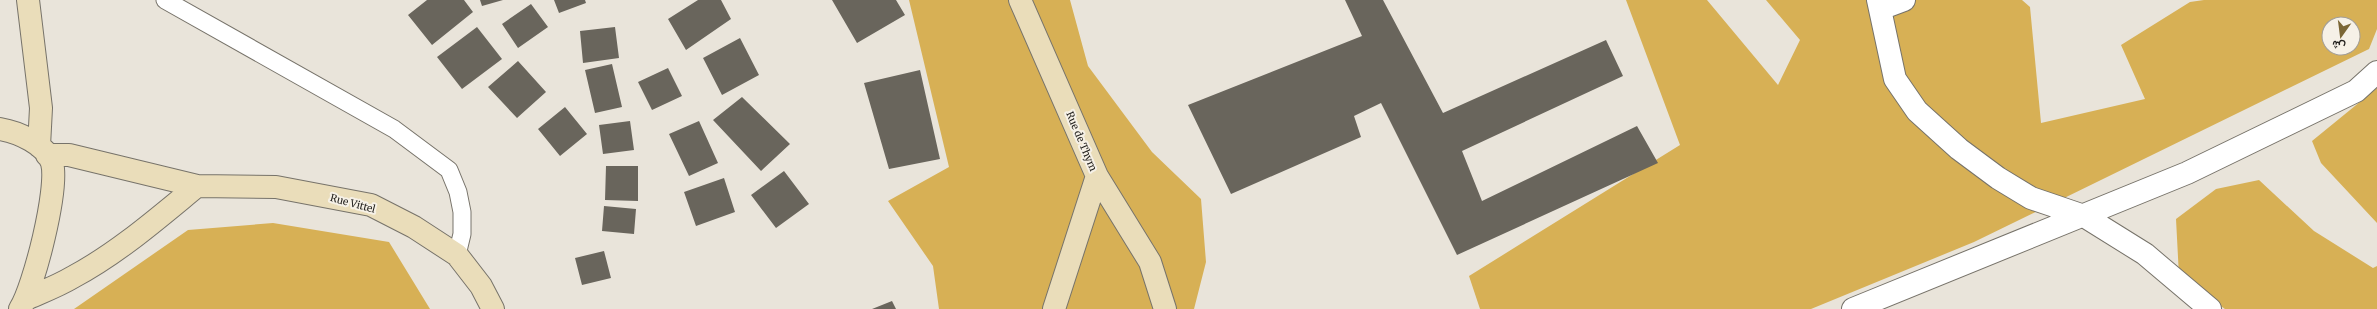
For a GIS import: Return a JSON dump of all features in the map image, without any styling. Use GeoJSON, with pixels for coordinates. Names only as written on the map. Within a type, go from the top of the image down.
{"type":"FeatureCollection","features":[{"type":"Feature","properties":{"kind":"street"},"geometry":{"type":"LineString","coordinates":[[28,0],[41,108],[43,150]]}},
{"type":"Feature","properties":{"kind":"street","name":"Rue de Thym"},"geometry":{"type":"LineString","coordinates":[[1020,0],[1097,176],[1054,309]]}},
{"type":"Feature","properties":{"kind":"street"},"geometry":{"type":"LineString","coordinates":[[1032,0],[1037,36]]}},
{"type":"Feature","properties":{"kind":"street"},"geometry":{"type":"LineString","coordinates":[[1904,0],[1879,4],[1895,79],[1916,111],[1959,149],[1998,178],[2032,198],[2084,216],[2145,254],[2210,309]]}},
{"type":"Feature","properties":{"kind":"street"},"geometry":{"type":"LineString","coordinates":[[1860,308],[2187,173],[2356,91],[2377,72]]}},
{"type":"Feature","properties":{"kind":"street"},"geometry":{"type":"LineString","coordinates":[[0,129],[20,136],[43,150],[52,164],[49,208],[41,250],[23,304]]}},
{"type":"Feature","properties":{"kind":"street","name":"Rue Vittel"},"geometry":{"type":"LineString","coordinates":[[43,150],[197,186],[276,187],[371,205],[414,227],[457,255],[481,286],[493,309]]}},
{"type":"Feature","properties":{"kind":"street"},"geometry":{"type":"LineString","coordinates":[[1097,176],[1150,262],[1165,309]]}},
{"type":"Feature","properties":{"kind":"street"},"geometry":{"type":"LineString","coordinates":[[23,304],[73,278],[94,265],[154,222],[197,186]]}},
{"type":"Feature","properties":{"kind":"lane"},"geometry":{"type":"LineString","coordinates":[[165,0],[394,129],[449,170],[458,192],[462,212],[462,234],[457,255]]}},
{"type":"Feature","properties":{"kind":"shaded area"},"geometry":{"type":"Polygon","coordinates":[[[909,0],[1070,0],[1088,66],[1152,152],[1201,199],[1206,262],[1194,309],[939,309],[933,266],[888,201],[949,167],[909,0]]]}},
{"type":"Feature","properties":{"kind":"shaded area"},"geometry":{"type":"Polygon","coordinates":[[[1626,0],[1707,0],[1778,85],[1800,40],[1766,0],[2022,0],[2030,7],[2041,123],[2145,99],[2121,45],[2190,2],[2204,0],[2377,0],[2377,29],[2369,49],[2361,53],[2361,16],[2321,16],[2321,56],[2355,56],[1974,242],[1811,309],[1480,309],[1469,276],[1680,145],[1626,0]]]}},
{"type":"Feature","properties":{"kind":"shaded area"},"geometry":{"type":"Polygon","coordinates":[[[2377,88],[2377,223],[2321,163],[2312,141],[2377,88]]]}},
{"type":"Feature","properties":{"kind":"shaded area"},"geometry":{"type":"Polygon","coordinates":[[[2259,180],[2314,231],[2373,268],[2377,266],[2377,309],[2225,309],[2179,276],[2176,219],[2216,189],[2259,180]]]}},
{"type":"Feature","properties":{"kind":"shaded area"},"geometry":{"type":"Polygon","coordinates":[[[273,223],[389,242],[430,309],[74,309],[188,230],[273,223]]]}},
{"type":"Feature","properties":{"kind":"building"},"geometry":{"type":"Polygon","coordinates":[[[427,0],[464,0],[473,12],[432,45],[408,15],[427,0]]]}},
{"type":"Feature","properties":{"kind":"building"},"geometry":{"type":"Polygon","coordinates":[[[480,0],[503,0],[482,6],[480,0]]]}},
{"type":"Feature","properties":{"kind":"building"},"geometry":{"type":"Polygon","coordinates":[[[554,0],[585,0],[586,3],[559,13],[554,0]]]}},
{"type":"Feature","properties":{"kind":"building"},"geometry":{"type":"Polygon","coordinates":[[[698,0],[721,0],[731,19],[686,50],[668,19],[698,0]]]}},
{"type":"Feature","properties":{"kind":"building"},"geometry":{"type":"Polygon","coordinates":[[[832,0],[896,0],[905,15],[857,43],[832,0]]]}},
{"type":"Feature","properties":{"kind":"building"},"geometry":{"type":"Polygon","coordinates":[[[1345,0],[1383,0],[1443,113],[1606,40],[1623,76],[1462,151],[1482,201],[1637,126],[1658,163],[1457,255],[1381,103],[1354,116],[1361,137],[1231,194],[1188,105],[1362,36],[1345,0]]]}},
{"type":"Feature","properties":{"kind":"building"},"geometry":{"type":"Polygon","coordinates":[[[531,4],[548,27],[518,48],[502,24],[531,4]]]}},
{"type":"Feature","properties":{"kind":"building"},"geometry":{"type":"Polygon","coordinates":[[[477,27],[502,59],[462,89],[437,57],[477,27]]]}},
{"type":"Feature","properties":{"kind":"building"},"geometry":{"type":"Polygon","coordinates":[[[615,27],[619,58],[583,63],[580,31],[615,27]]]}},
{"type":"Feature","properties":{"kind":"building"},"geometry":{"type":"Polygon","coordinates":[[[740,38],[759,75],[722,95],[703,58],[740,38]]]}},
{"type":"Feature","properties":{"kind":"building"},"geometry":{"type":"Polygon","coordinates":[[[518,61],[546,92],[517,118],[488,87],[518,61]]]}},
{"type":"Feature","properties":{"kind":"building"},"geometry":{"type":"Polygon","coordinates":[[[612,64],[622,107],[595,113],[585,70],[612,64]]]}},
{"type":"Feature","properties":{"kind":"building"},"geometry":{"type":"Polygon","coordinates":[[[668,68],[682,96],[652,110],[638,82],[668,68]]]}},
{"type":"Feature","properties":{"kind":"building"},"geometry":{"type":"Polygon","coordinates":[[[920,70],[940,159],[889,169],[864,83],[920,70]]]}},
{"type":"Feature","properties":{"kind":"building"},"geometry":{"type":"Polygon","coordinates":[[[742,97],[790,144],[761,171],[713,120],[742,97]]]}},
{"type":"Feature","properties":{"kind":"building"},"geometry":{"type":"Polygon","coordinates":[[[565,107],[587,134],[560,156],[538,129],[565,107]]]}},
{"type":"Feature","properties":{"kind":"building"},"geometry":{"type":"Polygon","coordinates":[[[630,121],[634,150],[603,154],[599,125],[630,121]]]}},
{"type":"Feature","properties":{"kind":"building"},"geometry":{"type":"Polygon","coordinates":[[[699,121],[718,163],[689,176],[669,134],[699,121]]]}},
{"type":"Feature","properties":{"kind":"building"},"geometry":{"type":"Polygon","coordinates":[[[606,166],[638,166],[638,201],[605,200],[606,166]]]}},
{"type":"Feature","properties":{"kind":"building"},"geometry":{"type":"Polygon","coordinates":[[[784,171],[809,204],[776,228],[751,195],[784,171]]]}},
{"type":"Feature","properties":{"kind":"building"},"geometry":{"type":"Polygon","coordinates":[[[724,178],[735,212],[696,226],[684,192],[724,178]]]}},
{"type":"Feature","properties":{"kind":"building"},"geometry":{"type":"Polygon","coordinates":[[[604,206],[636,209],[634,234],[602,231],[604,206]]]}},
{"type":"Feature","properties":{"kind":"building"},"geometry":{"type":"Polygon","coordinates":[[[604,251],[611,278],[582,285],[575,258],[604,251]]]}},
{"type":"Feature","properties":{"kind":"building"},"geometry":{"type":"Polygon","coordinates":[[[892,301],[896,309],[872,309],[892,301]]]}}]}
